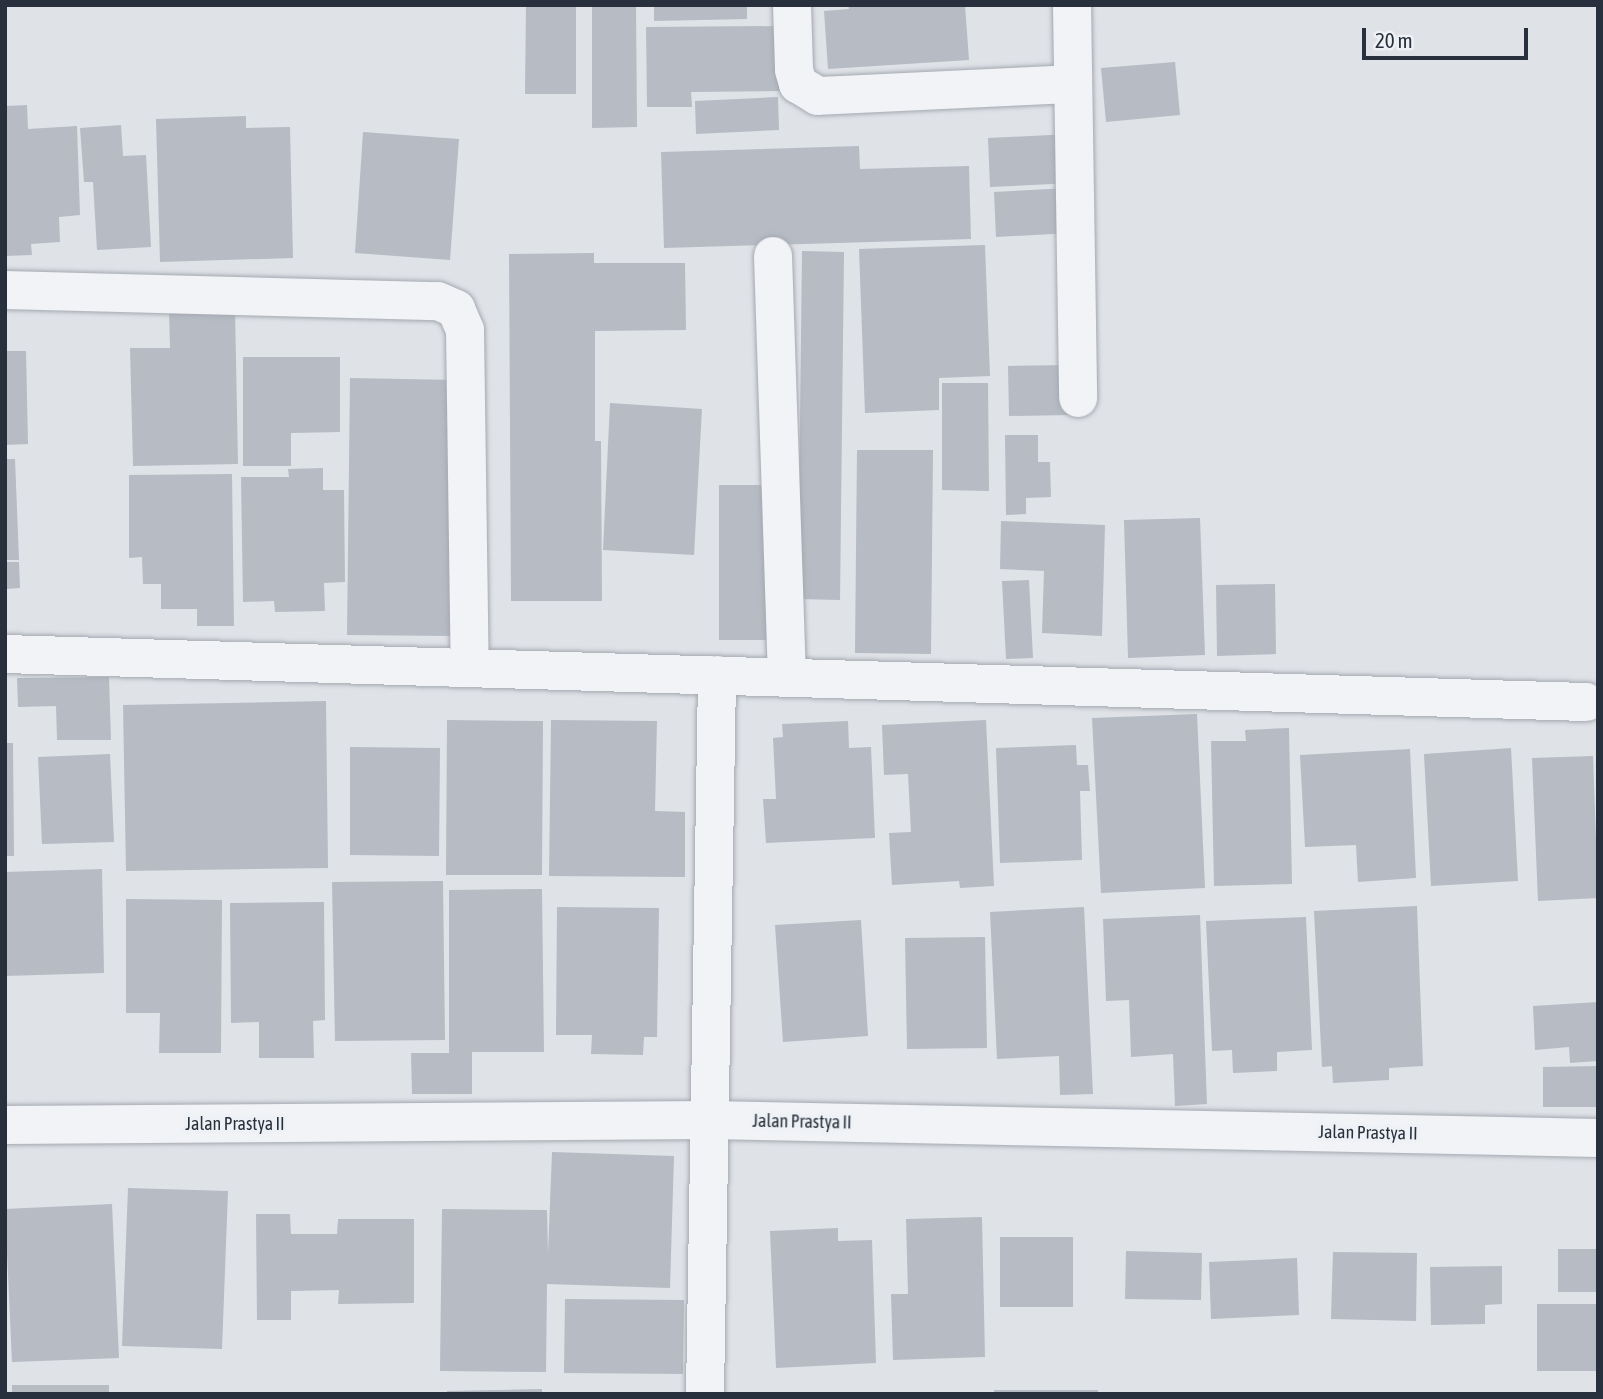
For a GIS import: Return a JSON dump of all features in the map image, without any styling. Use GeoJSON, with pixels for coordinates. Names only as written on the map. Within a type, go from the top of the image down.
{"type":"FeatureCollection","features":[{"type":"Feature","properties":{"kind":"street"},"geometry":{"type":"LineString","coordinates":[[792,5],[794,70],[798,84],[818,96],[1072,84]]}},
{"type":"Feature","properties":{"kind":"street"},"geometry":{"type":"LineString","coordinates":[[1072,5],[1078,398]]}},
{"type":"Feature","properties":{"kind":"street"},"geometry":{"type":"LineString","coordinates":[[774,256],[787,677]]}},
{"type":"Feature","properties":{"kind":"street"},"geometry":{"type":"LineString","coordinates":[[5,290],[438,301],[456,309],[465,330],[470,668]]}},
{"type":"Feature","properties":{"kind":"street"},"geometry":{"type":"LineString","coordinates":[[5,654],[1586,702]]}},
{"type":"Feature","properties":{"kind":"street"},"geometry":{"type":"LineString","coordinates":[[705,1394],[716,676]]}},
{"type":"Feature","properties":{"kind":"street","name":"Jalan Prastya II"},"geometry":{"type":"LineString","coordinates":[[5,1125],[710,1120],[1598,1138]]}},
{"type":"Feature","properties":{"kind":"building"},"geometry":{"type":"Polygon","coordinates":[[[526,5],[576,5],[576,94],[525,94],[526,5]]]}},
{"type":"Feature","properties":{"kind":"building"},"geometry":{"type":"Polygon","coordinates":[[[592,5],[636,5],[637,127],[592,128],[592,5]]]}},
{"type":"Feature","properties":{"kind":"building"},"geometry":{"type":"Polygon","coordinates":[[[654,5],[747,5],[747,19],[654,21],[654,5]]]}},
{"type":"Feature","properties":{"kind":"building"},"geometry":{"type":"Polygon","coordinates":[[[848,5],[965,5],[969,60],[828,69],[824,11],[849,9],[848,5]]]}},
{"type":"Feature","properties":{"kind":"building"},"geometry":{"type":"Polygon","coordinates":[[[779,26],[780,91],[691,92],[692,107],[647,107],[646,27],[779,26]]]}},
{"type":"Feature","properties":{"kind":"building"},"geometry":{"type":"Polygon","coordinates":[[[1175,62],[1180,115],[1106,122],[1101,68],[1175,62]]]}},
{"type":"Feature","properties":{"kind":"building"},"geometry":{"type":"Polygon","coordinates":[[[778,97],[779,130],[696,134],[695,101],[778,97]]]}},
{"type":"Feature","properties":{"kind":"building"},"geometry":{"type":"Polygon","coordinates":[[[27,105],[28,129],[77,126],[80,215],[59,217],[60,242],[31,244],[32,255],[5,256],[5,106],[27,105]]]}},
{"type":"Feature","properties":{"kind":"building"},"geometry":{"type":"Polygon","coordinates":[[[246,116],[246,128],[290,127],[293,258],[160,262],[156,119],[246,116]]]}},
{"type":"Feature","properties":{"kind":"building"},"geometry":{"type":"Polygon","coordinates":[[[121,125],[123,156],[146,155],[151,247],[97,250],[93,182],[84,182],[80,128],[121,125]]]}},
{"type":"Feature","properties":{"kind":"building"},"geometry":{"type":"Polygon","coordinates":[[[363,132],[459,139],[450,260],[355,253],[363,132]]]}},
{"type":"Feature","properties":{"kind":"building"},"geometry":{"type":"Polygon","coordinates":[[[1070,134],[1072,183],[990,187],[988,138],[1070,134]]]}},
{"type":"Feature","properties":{"kind":"building"},"geometry":{"type":"Polygon","coordinates":[[[859,146],[860,169],[969,166],[971,239],[664,248],[661,152],[859,146]]]}},
{"type":"Feature","properties":{"kind":"building"},"geometry":{"type":"Polygon","coordinates":[[[1069,188],[1071,233],[996,237],[994,192],[1069,188]]]}},
{"type":"Feature","properties":{"kind":"building"},"geometry":{"type":"Polygon","coordinates":[[[985,245],[990,376],[939,378],[939,410],[865,413],[859,249],[985,245]]]}},
{"type":"Feature","properties":{"kind":"building"},"geometry":{"type":"Polygon","coordinates":[[[802,251],[844,252],[840,600],[798,599],[802,251]]]}},
{"type":"Feature","properties":{"kind":"building"},"geometry":{"type":"Polygon","coordinates":[[[594,253],[594,263],[685,263],[686,330],[595,331],[595,441],[601,441],[602,601],[511,601],[509,254],[594,253]]]}},
{"type":"Feature","properties":{"kind":"building"},"geometry":{"type":"Polygon","coordinates":[[[235,309],[238,464],[133,466],[130,348],[170,348],[169,310],[235,309]]]}},
{"type":"Feature","properties":{"kind":"building"},"geometry":{"type":"Polygon","coordinates":[[[5,351],[26,351],[28,444],[5,445],[5,351]]]}},
{"type":"Feature","properties":{"kind":"building"},"geometry":{"type":"Polygon","coordinates":[[[243,357],[340,357],[340,432],[291,433],[291,466],[243,466],[243,357]]]}},
{"type":"Feature","properties":{"kind":"building"},"geometry":{"type":"Polygon","coordinates":[[[1069,365],[1069,415],[1009,416],[1008,366],[1069,365]]]}},
{"type":"Feature","properties":{"kind":"building"},"geometry":{"type":"Polygon","coordinates":[[[350,378],[456,380],[453,636],[347,635],[350,378]]]}},
{"type":"Feature","properties":{"kind":"building"},"geometry":{"type":"Polygon","coordinates":[[[942,383],[988,383],[989,491],[942,490],[942,383]]]}},
{"type":"Feature","properties":{"kind":"building"},"geometry":{"type":"Polygon","coordinates":[[[610,403],[702,409],[694,555],[603,550],[610,403]]]}},
{"type":"Feature","properties":{"kind":"building"},"geometry":{"type":"Polygon","coordinates":[[[1005,435],[1038,435],[1038,462],[1050,462],[1051,497],[1026,498],[1026,514],[1006,515],[1005,435]]]}},
{"type":"Feature","properties":{"kind":"building"},"geometry":{"type":"Polygon","coordinates":[[[857,450],[933,450],[931,654],[855,653],[857,450]]]}},
{"type":"Feature","properties":{"kind":"building"},"geometry":{"type":"Polygon","coordinates":[[[5,459],[15,459],[19,560],[5,560],[5,459]]]}},
{"type":"Feature","properties":{"kind":"building"},"geometry":{"type":"Polygon","coordinates":[[[323,468],[323,490],[344,490],[345,582],[324,583],[325,611],[275,612],[274,601],[243,602],[241,477],[289,477],[288,469],[323,468]]]}},
{"type":"Feature","properties":{"kind":"building"},"geometry":{"type":"Polygon","coordinates":[[[232,474],[234,626],[197,626],[197,609],[161,609],[161,584],[143,584],[142,557],[129,558],[129,475],[232,474]]]}},
{"type":"Feature","properties":{"kind":"building"},"geometry":{"type":"Polygon","coordinates":[[[719,485],[774,485],[774,640],[719,640],[719,485]]]}},
{"type":"Feature","properties":{"kind":"building"},"geometry":{"type":"Polygon","coordinates":[[[1200,518],[1205,655],[1128,658],[1124,520],[1200,518]]]}},
{"type":"Feature","properties":{"kind":"building"},"geometry":{"type":"Polygon","coordinates":[[[1001,521],[1105,525],[1102,636],[1042,633],[1044,571],[1000,569],[1001,521]]]}},
{"type":"Feature","properties":{"kind":"building"},"geometry":{"type":"Polygon","coordinates":[[[5,562],[19,562],[20,588],[5,589],[5,562]]]}},
{"type":"Feature","properties":{"kind":"building"},"geometry":{"type":"Polygon","coordinates":[[[1029,580],[1033,658],[1006,659],[1002,581],[1029,580]]]}},
{"type":"Feature","properties":{"kind":"building"},"geometry":{"type":"Polygon","coordinates":[[[1275,584],[1276,654],[1217,656],[1216,585],[1275,584]]]}},
{"type":"Feature","properties":{"kind":"building"},"geometry":{"type":"Polygon","coordinates":[[[109,677],[111,740],[57,740],[56,706],[18,707],[17,678],[109,677]]]}},
{"type":"Feature","properties":{"kind":"building"},"geometry":{"type":"Polygon","coordinates":[[[326,701],[328,868],[126,871],[123,705],[326,701]]]}},
{"type":"Feature","properties":{"kind":"building"},"geometry":{"type":"Polygon","coordinates":[[[1197,714],[1205,888],[1101,893],[1092,718],[1197,714]]]}},
{"type":"Feature","properties":{"kind":"building"},"geometry":{"type":"Polygon","coordinates":[[[447,720],[543,721],[542,875],[446,875],[447,720]]]}},
{"type":"Feature","properties":{"kind":"building"},"geometry":{"type":"Polygon","coordinates":[[[551,720],[657,721],[655,811],[685,812],[685,877],[549,876],[551,720]]]}},
{"type":"Feature","properties":{"kind":"building"},"geometry":{"type":"Polygon","coordinates":[[[986,720],[994,886],[960,888],[959,881],[892,885],[889,833],[911,832],[908,774],[884,775],[882,725],[986,720]]]}},
{"type":"Feature","properties":{"kind":"building"},"geometry":{"type":"Polygon","coordinates":[[[848,721],[849,748],[871,747],[875,838],[766,843],[763,799],[776,799],[773,738],[783,737],[782,724],[848,721]]]}},
{"type":"Feature","properties":{"kind":"building"},"geometry":{"type":"Polygon","coordinates":[[[1289,728],[1292,884],[1214,886],[1211,741],[1246,741],[1245,730],[1289,728]]]}},
{"type":"Feature","properties":{"kind":"building"},"geometry":{"type":"Polygon","coordinates":[[[5,743],[13,743],[14,856],[5,856],[5,743]]]}},
{"type":"Feature","properties":{"kind":"building"},"geometry":{"type":"Polygon","coordinates":[[[1076,745],[1077,765],[1088,765],[1090,791],[1080,791],[1082,860],[1000,863],[996,748],[1076,745]]]}},
{"type":"Feature","properties":{"kind":"building"},"geometry":{"type":"Polygon","coordinates":[[[350,747],[440,748],[439,856],[350,855],[350,747]]]}},
{"type":"Feature","properties":{"kind":"building"},"geometry":{"type":"Polygon","coordinates":[[[1511,748],[1518,881],[1431,886],[1424,754],[1511,748]]]}},
{"type":"Feature","properties":{"kind":"building"},"geometry":{"type":"Polygon","coordinates":[[[1410,749],[1416,878],[1358,882],[1356,845],[1305,847],[1300,755],[1410,749]]]}},
{"type":"Feature","properties":{"kind":"building"},"geometry":{"type":"Polygon","coordinates":[[[110,754],[114,842],[42,844],[38,757],[110,754]]]}},
{"type":"Feature","properties":{"kind":"building"},"geometry":{"type":"Polygon","coordinates":[[[1593,756],[1598,898],[1538,901],[1532,758],[1593,756]]]}},
{"type":"Feature","properties":{"kind":"building"},"geometry":{"type":"Polygon","coordinates":[[[102,869],[104,973],[5,976],[5,872],[102,869]]]}},
{"type":"Feature","properties":{"kind":"building"},"geometry":{"type":"Polygon","coordinates":[[[443,881],[445,1040],[335,1041],[332,882],[443,881]]]}},
{"type":"Feature","properties":{"kind":"building"},"geometry":{"type":"Polygon","coordinates":[[[542,889],[544,1052],[472,1052],[472,1094],[412,1094],[411,1053],[449,1053],[449,890],[542,889]]]}},
{"type":"Feature","properties":{"kind":"building"},"geometry":{"type":"Polygon","coordinates":[[[126,899],[222,900],[221,1053],[159,1053],[160,1013],[126,1013],[126,899]]]}},
{"type":"Feature","properties":{"kind":"building"},"geometry":{"type":"Polygon","coordinates":[[[324,902],[325,1020],[313,1021],[314,1058],[259,1058],[259,1022],[231,1023],[230,903],[324,902]]]}},
{"type":"Feature","properties":{"kind":"building"},"geometry":{"type":"Polygon","coordinates":[[[1417,906],[1423,1066],[1389,1068],[1389,1080],[1333,1083],[1332,1066],[1322,1067],[1314,911],[1417,906]]]}},
{"type":"Feature","properties":{"kind":"building"},"geometry":{"type":"Polygon","coordinates":[[[557,907],[659,908],[657,1037],[644,1037],[643,1055],[591,1054],[592,1035],[556,1035],[557,907]]]}},
{"type":"Feature","properties":{"kind":"building"},"geometry":{"type":"Polygon","coordinates":[[[1084,907],[1093,1094],[1060,1095],[1059,1056],[997,1059],[990,912],[1084,907]]]}},
{"type":"Feature","properties":{"kind":"building"},"geometry":{"type":"Polygon","coordinates":[[[1200,915],[1207,1104],[1175,1106],[1173,1054],[1131,1057],[1129,1000],[1106,1001],[1103,919],[1200,915]]]}},
{"type":"Feature","properties":{"kind":"building"},"geometry":{"type":"Polygon","coordinates":[[[1306,917],[1312,1050],[1277,1052],[1277,1071],[1233,1073],[1232,1050],[1212,1051],[1206,921],[1306,917]]]}},
{"type":"Feature","properties":{"kind":"building"},"geometry":{"type":"Polygon","coordinates":[[[861,920],[868,1036],[783,1042],[775,925],[861,920]]]}},
{"type":"Feature","properties":{"kind":"building"},"geometry":{"type":"Polygon","coordinates":[[[985,937],[987,1048],[907,1049],[905,938],[985,937]]]}},
{"type":"Feature","properties":{"kind":"building"},"geometry":{"type":"Polygon","coordinates":[[[1598,1002],[1598,1061],[1570,1063],[1569,1047],[1535,1050],[1533,1006],[1598,1002]]]}},
{"type":"Feature","properties":{"kind":"building"},"geometry":{"type":"Polygon","coordinates":[[[1598,1066],[1598,1107],[1543,1107],[1543,1067],[1598,1066]]]}},
{"type":"Feature","properties":{"kind":"building"},"geometry":{"type":"Polygon","coordinates":[[[552,1152],[674,1156],[670,1288],[547,1284],[546,1372],[440,1371],[442,1209],[547,1210],[548,1254],[552,1152]]]}},
{"type":"Feature","properties":{"kind":"building"},"geometry":{"type":"Polygon","coordinates":[[[128,1188],[228,1191],[222,1349],[122,1346],[128,1188]]]}},
{"type":"Feature","properties":{"kind":"building"},"geometry":{"type":"Polygon","coordinates":[[[112,1204],[119,1358],[12,1362],[5,1209],[112,1204]]]}},
{"type":"Feature","properties":{"kind":"building"},"geometry":{"type":"Polygon","coordinates":[[[256,1214],[290,1214],[291,1234],[337,1234],[338,1219],[414,1219],[414,1303],[338,1304],[339,1290],[291,1291],[291,1320],[257,1320],[256,1214]]]}},
{"type":"Feature","properties":{"kind":"building"},"geometry":{"type":"Polygon","coordinates":[[[982,1217],[985,1357],[893,1360],[891,1294],[908,1294],[906,1219],[982,1217]]]}},
{"type":"Feature","properties":{"kind":"building"},"geometry":{"type":"Polygon","coordinates":[[[838,1228],[838,1241],[872,1240],[876,1363],[776,1368],[770,1231],[838,1228]]]}},
{"type":"Feature","properties":{"kind":"building"},"geometry":{"type":"Polygon","coordinates":[[[1000,1237],[1073,1237],[1073,1307],[1000,1307],[1000,1237]]]}},
{"type":"Feature","properties":{"kind":"building"},"geometry":{"type":"Polygon","coordinates":[[[1558,1249],[1598,1249],[1598,1292],[1558,1292],[1558,1249]]]}},
{"type":"Feature","properties":{"kind":"building"},"geometry":{"type":"Polygon","coordinates":[[[1126,1251],[1202,1253],[1201,1300],[1125,1299],[1126,1251]]]}},
{"type":"Feature","properties":{"kind":"building"},"geometry":{"type":"Polygon","coordinates":[[[1333,1252],[1417,1253],[1416,1321],[1331,1319],[1333,1252]]]}},
{"type":"Feature","properties":{"kind":"building"},"geometry":{"type":"Polygon","coordinates":[[[1297,1258],[1299,1315],[1211,1319],[1209,1262],[1297,1258]]]}},
{"type":"Feature","properties":{"kind":"building"},"geometry":{"type":"Polygon","coordinates":[[[1502,1266],[1502,1304],[1485,1305],[1485,1324],[1431,1325],[1430,1267],[1502,1266]]]}},
{"type":"Feature","properties":{"kind":"building"},"geometry":{"type":"Polygon","coordinates":[[[565,1299],[684,1300],[683,1374],[564,1373],[565,1299]]]}},
{"type":"Feature","properties":{"kind":"building"},"geometry":{"type":"Polygon","coordinates":[[[1537,1304],[1598,1304],[1598,1371],[1537,1371],[1537,1304]]]}},
{"type":"Feature","properties":{"kind":"building"},"geometry":{"type":"Polygon","coordinates":[[[12,1385],[109,1385],[109,1394],[12,1394],[12,1385]]]}},
{"type":"Feature","properties":{"kind":"building"},"geometry":{"type":"Polygon","coordinates":[[[542,1389],[542,1394],[447,1394],[447,1391],[542,1389]]]}},
{"type":"Feature","properties":{"kind":"building"},"geometry":{"type":"Polygon","coordinates":[[[994,1390],[1098,1390],[1098,1394],[994,1394],[994,1390]]]}}]}
